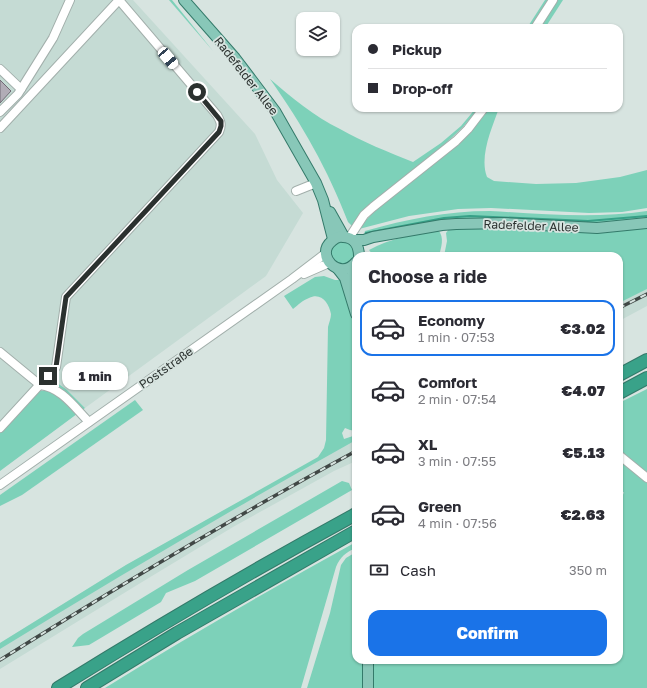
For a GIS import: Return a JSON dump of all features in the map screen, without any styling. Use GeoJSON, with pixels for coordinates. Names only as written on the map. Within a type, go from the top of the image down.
{"type":"FeatureCollection","features":[{"type":"Feature","properties":{"kind":"highway"},"geometry":{"type":"LineString","coordinates":[[623,373],[647,360]]}},
{"type":"Feature","properties":{"kind":"highway"},"geometry":{"type":"LineString","coordinates":[[623,391],[647,378]]}},
{"type":"Feature","properties":{"kind":"highway"},"geometry":{"type":"LineString","coordinates":[[58,688],[134,640],[239,578],[352,516]]}},
{"type":"Feature","properties":{"kind":"highway"},"geometry":{"type":"LineString","coordinates":[[87,688],[177,633],[352,533]]}},
{"type":"Feature","properties":{"kind":"main road","name":"Radefelder Allee"},"geometry":{"type":"LineString","coordinates":[[184,0],[235,58],[261,91],[275,112],[316,183],[323,200]]}},
{"type":"Feature","properties":{"kind":"main road"},"geometry":{"type":"LineString","coordinates":[[323,200],[348,238],[356,243],[359,252]]}},
{"type":"Feature","properties":{"kind":"main road"},"geometry":{"type":"LineString","coordinates":[[323,200],[333,239],[327,248],[326,253],[329,263],[338,269],[345,278],[352,300]]}},
{"type":"Feature","properties":{"kind":"main road","name":"Radefelder Allee"},"geometry":{"type":"LineString","coordinates":[[333,239],[348,238],[364,240],[373,237],[456,224],[505,224],[596,228],[647,223]]}},
{"type":"Feature","properties":{"kind":"main road","name":"Radefelder Allee"},"geometry":{"type":"LineString","coordinates":[[361,252],[376,242],[415,230]]}},
{"type":"Feature","properties":{"kind":"main road"},"geometry":{"type":"LineString","coordinates":[[338,269],[349,268],[352,266]]}},
{"type":"Feature","properties":{"kind":"main road"},"geometry":{"type":"LineString","coordinates":[[368,664],[368,688]]}},
{"type":"Feature","properties":{"kind":"street"},"geometry":{"type":"LineString","coordinates":[[0,112],[18,94],[53,38],[70,0]]}},
{"type":"Feature","properties":{"kind":"street"},"geometry":{"type":"LineString","coordinates":[[0,128],[119,0],[221,121],[219,132],[66,297],[56,367],[0,428]]}},
{"type":"Feature","properties":{"kind":"street"},"geometry":{"type":"LineString","coordinates":[[538,24],[553,0]]}},
{"type":"Feature","properties":{"kind":"street"},"geometry":{"type":"LineString","coordinates":[[0,69],[21,89]]}},
{"type":"Feature","properties":{"kind":"street"},"geometry":{"type":"LineString","coordinates":[[348,238],[364,215],[456,141],[468,129],[481,112]]}},
{"type":"Feature","properties":{"kind":"street"},"geometry":{"type":"LineString","coordinates":[[296,191],[316,183]]}},
{"type":"Feature","properties":{"kind":"street","name":"Poststraße"},"geometry":{"type":"LineString","coordinates":[[0,485],[326,253]]}},
{"type":"Feature","properties":{"kind":"street","name":"Poststraße"},"geometry":{"type":"LineString","coordinates":[[292,278],[329,263]]}},
{"type":"Feature","properties":{"kind":"street"},"geometry":{"type":"LineString","coordinates":[[0,352],[40,385],[48,386],[58,391],[89,422]]}},
{"type":"Feature","properties":{"kind":"street"},"geometry":{"type":"LineString","coordinates":[[623,458],[647,478]]}},
{"type":"Feature","properties":{"kind":"shaded area"},"geometry":{"type":"Polygon","coordinates":[[[0,0],[133,0],[255,134],[277,180],[303,213],[266,276],[85,408],[67,390],[48,386],[0,436],[0,0]]]}},
{"type":"Feature","properties":{"kind":"shaded area"},"geometry":{"type":"Polygon","coordinates":[[[647,289],[647,306],[623,319],[623,301],[647,289]]]}},
{"type":"Feature","properties":{"kind":"shaded area"},"geometry":{"type":"Polygon","coordinates":[[[352,439],[352,463],[334,471],[233,527],[0,669],[0,643],[126,565],[352,439]]]}},
{"type":"Feature","properties":{"kind":"green space"},"geometry":{"type":"Polygon","coordinates":[[[169,0],[172,0],[213,51],[169,0]]]}},
{"type":"Feature","properties":{"kind":"green space"},"geometry":{"type":"Polygon","coordinates":[[[545,0],[549,0],[534,24],[530,24],[545,0]]]}},
{"type":"Feature","properties":{"kind":"green space"},"geometry":{"type":"Polygon","coordinates":[[[558,0],[563,0],[548,24],[543,24],[558,0]]]}},
{"type":"Feature","properties":{"kind":"green space"},"geometry":{"type":"Polygon","coordinates":[[[270,79],[330,124],[367,143],[413,162],[441,143],[461,126],[473,112],[476,112],[463,127],[445,144],[365,208],[352,226],[348,222],[323,165],[293,114],[270,79]]]}},
{"type":"Feature","properties":{"kind":"green space"},"geometry":{"type":"Polygon","coordinates":[[[486,112],[498,112],[485,151],[485,169],[487,177],[494,181],[536,184],[576,183],[620,177],[647,170],[647,208],[622,212],[589,213],[491,208],[458,209],[409,216],[359,229],[378,208],[468,134],[486,112]]]}},
{"type":"Feature","properties":{"kind":"green space"},"geometry":{"type":"Polygon","coordinates":[[[490,211],[608,215],[647,211],[647,219],[588,224],[511,220],[364,237],[365,231],[412,219],[458,212],[490,211]]]}},
{"type":"Feature","properties":{"kind":"green space"},"geometry":{"type":"Polygon","coordinates":[[[469,227],[647,227],[647,289],[623,301],[623,252],[445,252],[447,241],[446,233],[449,229],[469,227]]]}},
{"type":"Feature","properties":{"kind":"green space"},"geometry":{"type":"Polygon","coordinates":[[[438,230],[442,239],[440,252],[371,252],[369,250],[385,243],[411,235],[438,230]]]}},
{"type":"Feature","properties":{"kind":"green space"},"geometry":{"type":"Polygon","coordinates":[[[337,241],[349,242],[355,252],[352,252],[352,260],[345,266],[333,262],[329,250],[337,241]]]}},
{"type":"Feature","properties":{"kind":"green space"},"geometry":{"type":"Polygon","coordinates":[[[324,276],[335,280],[342,280],[352,317],[352,430],[345,428],[342,433],[344,439],[352,436],[352,442],[88,595],[0,649],[0,643],[126,565],[318,457],[324,448],[326,440],[328,327],[331,314],[324,300],[317,296],[307,299],[293,309],[284,296],[315,277],[324,276]]]}},
{"type":"Feature","properties":{"kind":"green space"},"geometry":{"type":"Polygon","coordinates":[[[53,380],[67,390],[85,408],[0,471],[0,431],[38,390],[43,391],[53,380]]]}},
{"type":"Feature","properties":{"kind":"green space"},"geometry":{"type":"Polygon","coordinates":[[[647,389],[647,474],[623,454],[623,401],[647,389]]]}},
{"type":"Feature","properties":{"kind":"green space"},"geometry":{"type":"Polygon","coordinates":[[[135,400],[143,410],[22,495],[0,506],[0,495],[135,400]]]}},
{"type":"Feature","properties":{"kind":"green space"},"geometry":{"type":"Polygon","coordinates":[[[623,462],[647,480],[647,688],[372,688],[371,664],[623,664],[623,462]]]}},
{"type":"Feature","properties":{"kind":"green space"},"geometry":{"type":"Polygon","coordinates":[[[342,481],[349,483],[352,490],[195,581],[166,593],[161,602],[89,645],[72,647],[78,638],[83,634],[188,570],[342,481]]]}},
{"type":"Feature","properties":{"kind":"green space"},"geometry":{"type":"Polygon","coordinates":[[[352,544],[352,550],[339,560],[336,567],[301,688],[105,688],[167,650],[292,577],[352,544]]]}},
{"type":"Feature","properties":{"kind":"green space"},"geometry":{"type":"Polygon","coordinates":[[[352,554],[352,664],[363,664],[363,688],[307,688],[330,613],[341,565],[346,558],[352,554]]]}},
{"type":"Feature","properties":{"kind":"building"},"geometry":{"type":"Polygon","coordinates":[[[0,80],[11,91],[0,103],[0,80]]]}},
{"type":"Feature","properties":{"kind":"waterway"},"geometry":{"type":"LineString","coordinates":[[366,233],[444,218],[470,216],[588,221],[647,216]]}},
{"type":"Feature","properties":{"kind":"railway"},"geometry":{"type":"LineString","coordinates":[[623,306],[647,294]]}},
{"type":"Feature","properties":{"kind":"railway"},"geometry":{"type":"LineString","coordinates":[[0,660],[176,552],[352,453]]}},
{"type":"Feature","properties":{"kind":"route"},"geometry":{"type":"LineString","coordinates":[[48,376],[56,367],[66,297],[219,132],[221,121],[197,92]]}}]}
